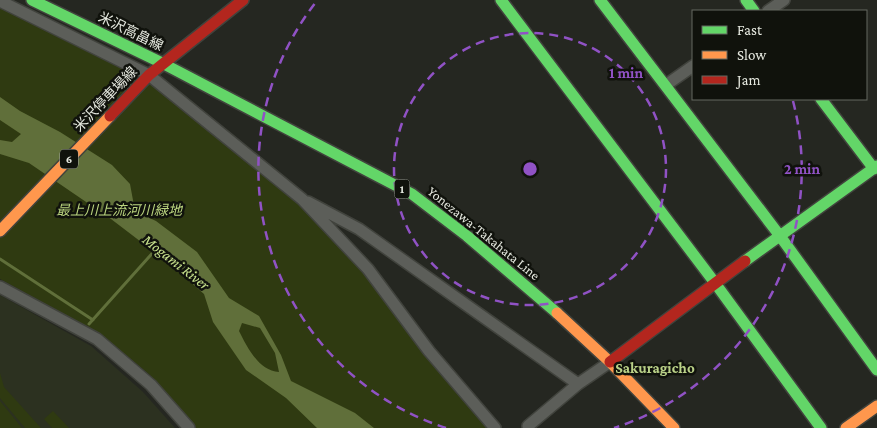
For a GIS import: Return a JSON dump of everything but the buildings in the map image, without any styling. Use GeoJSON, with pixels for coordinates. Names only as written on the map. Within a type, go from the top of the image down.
{"type":"FeatureCollection","features":[{"type":"Feature","properties":{"kind":"street","name":"米沢高畠線"},"geometry":{"type":"LineString","coordinates":[[32,0],[162,63]]}},
{"type":"Feature","properties":{"kind":"street","name":"米沢停車場線"},"geometry":{"type":"LineString","coordinates":[[0,231],[149,75],[243,0]]}},
{"type":"Feature","properties":{"kind":"street"},"geometry":{"type":"LineString","coordinates":[[501,0],[821,428]]}},
{"type":"Feature","properties":{"kind":"street"},"geometry":{"type":"LineString","coordinates":[[600,0],[780,236],[877,370]]}},
{"type":"Feature","properties":{"kind":"street"},"geometry":{"type":"LineString","coordinates":[[769,10],[784,0]]}},
{"type":"Feature","properties":{"kind":"street"},"geometry":{"type":"LineString","coordinates":[[0,1],[149,75],[302,199],[368,269],[429,351],[495,428]]}},
{"type":"Feature","properties":{"kind":"street","name":"Yonezawa-Takahata Line"},"geometry":{"type":"LineString","coordinates":[[162,63],[412,194],[467,236],[535,293],[610,362],[674,428]]}},
{"type":"Feature","properties":{"kind":"street"},"geometry":{"type":"LineString","coordinates":[[666,85],[692,67]]}},
{"type":"Feature","properties":{"kind":"street"},"geometry":{"type":"LineString","coordinates":[[528,426],[578,384],[714,283],[875,168],[822,100]]}},
{"type":"Feature","properties":{"kind":"street"},"geometry":{"type":"LineString","coordinates":[[302,199],[359,229],[578,384]]}},
{"type":"Feature","properties":{"kind":"street"},"geometry":{"type":"LineString","coordinates":[[0,287],[97,339],[151,385],[189,428]]}},
{"type":"Feature","properties":{"kind":"street"},"geometry":{"type":"LineString","coordinates":[[846,428],[877,406]]}},
{"type":"Feature","properties":{"kind":"shaded area"},"geometry":{"type":"Polygon","coordinates":[[[0,295],[91,346],[143,392],[175,428],[0,428],[0,295]]]}},
{"type":"Feature","properties":{"kind":"green space","name":"最上川上流河川緑地"},"geometry":{"type":"Polygon","coordinates":[[[0,6],[113,62],[159,90],[297,203],[364,272],[491,428],[196,428],[150,375],[99,333],[0,279],[0,6]]]}},
{"type":"Feature","properties":{"kind":"green space"},"geometry":{"type":"Polygon","coordinates":[[[0,373],[4,387],[41,428],[25,428],[0,398],[0,373]]]}},
{"type":"Feature","properties":{"kind":"green space"},"geometry":{"type":"Polygon","coordinates":[[[0,401],[22,428],[0,428],[0,401]]]}},
{"type":"Feature","properties":{"kind":"green space"},"geometry":{"type":"Polygon","coordinates":[[[53,411],[69,428],[52,428],[44,419],[53,411]]]}},
{"type":"Feature","properties":{"kind":"water","name":"Mogami River"},"geometry":{"type":"Polygon","coordinates":[[[0,97],[20,111],[60,132],[112,165],[130,184],[135,211],[156,221],[197,252],[229,298],[259,316],[281,355],[291,381],[355,413],[374,428],[317,428],[286,398],[246,370],[213,322],[204,294],[170,264],[111,219],[29,163],[0,154],[0,140],[12,142],[21,134],[0,120],[0,97]],[[242,323],[239,331],[254,357],[265,367],[279,372],[275,353],[260,328],[242,323]]]}},
{"type":"Feature","properties":{"kind":"waterway","name":"Mogami River"},"geometry":{"type":"LineString","coordinates":[[89,324],[157,248]]}},
{"type":"Feature","properties":{"kind":"waterway"},"geometry":{"type":"LineString","coordinates":[[0,259],[93,320]]}},
{"type":"Feature","properties":{"kind":"traffic: fast"},"geometry":{"type":"LineString","coordinates":[[32,0],[162,63],[412,194],[467,236],[557,313]]}},
{"type":"Feature","properties":{"kind":"traffic: fast"},"geometry":{"type":"LineString","coordinates":[[501,0],[715,283],[821,428]]}},
{"type":"Feature","properties":{"kind":"traffic: fast"},"geometry":{"type":"LineString","coordinates":[[600,0],[780,236],[877,370]]}},
{"type":"Feature","properties":{"kind":"traffic: fast"},"geometry":{"type":"LineString","coordinates":[[746,0],[753,10]]}},
{"type":"Feature","properties":{"kind":"traffic: fast"},"geometry":{"type":"LineString","coordinates":[[822,100],[874,169]]}},
{"type":"Feature","properties":{"kind":"traffic: fast"},"geometry":{"type":"LineString","coordinates":[[745,261],[877,166]]}},
{"type":"Feature","properties":{"kind":"traffic: slow"},"geometry":{"type":"LineString","coordinates":[[0,231],[110,116]]}},
{"type":"Feature","properties":{"kind":"traffic: slow"},"geometry":{"type":"LineString","coordinates":[[557,313],[610,362],[674,428]]}},
{"type":"Feature","properties":{"kind":"traffic: slow"},"geometry":{"type":"LineString","coordinates":[[846,428],[877,406]]}},
{"type":"Feature","properties":{"kind":"traffic: jam"},"geometry":{"type":"LineString","coordinates":[[110,116],[149,75],[243,0]]}},
{"type":"Feature","properties":{"kind":"traffic: jam"},"geometry":{"type":"LineString","coordinates":[[610,362],[745,261]]}},
{"type":"Feature","properties":{"kind":"district","name":"Sakuragicho"},"geometry":{"type":"Point","coordinates":[655,368]}}]}
